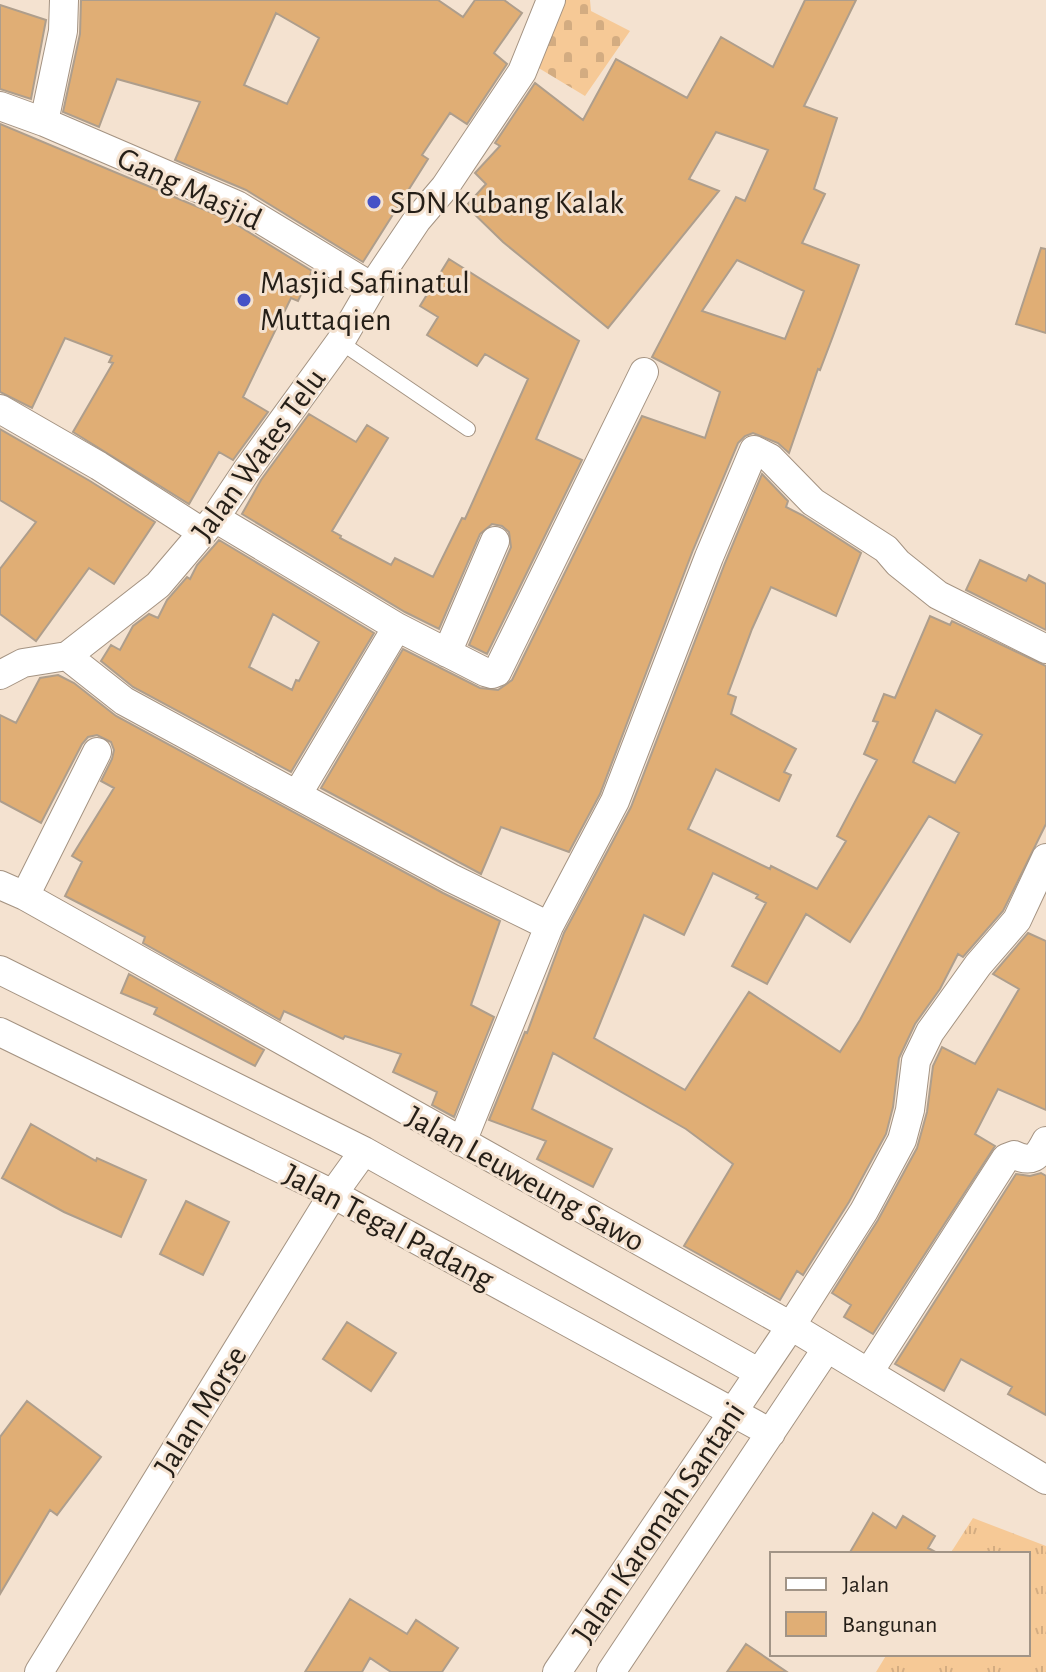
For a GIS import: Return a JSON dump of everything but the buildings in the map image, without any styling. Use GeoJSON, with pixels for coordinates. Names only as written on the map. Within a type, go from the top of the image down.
{"type":"FeatureCollection","features":[{"type":"Feature","properties":{"kind":"street"},"geometry":{"type":"LineString","coordinates":[[44,122],[63,31],[64,0]]}},
{"type":"Feature","properties":{"kind":"street","name":"Jalan Wates Telu"},"geometry":{"type":"LineString","coordinates":[[0,675],[23,663],[67,656],[158,585],[208,525],[340,342],[417,220],[445,187],[522,72],[549,1]]}},
{"type":"Feature","properties":{"kind":"street","name":"Gang Masjid"},"geometry":{"type":"LineString","coordinates":[[0,106],[237,205],[372,287]]}},
{"type":"Feature","properties":{"kind":"street"},"geometry":{"type":"LineString","coordinates":[[0,409],[397,627],[492,674],[497,672],[644,372]]}},
{"type":"Feature","properties":{"kind":"street"},"geometry":{"type":"LineString","coordinates":[[462,1142],[549,926],[615,801],[709,557],[754,450],[770,458],[813,502],[886,549],[898,563],[938,595],[1046,649]]}},
{"type":"Feature","properties":{"kind":"street"},"geometry":{"type":"LineString","coordinates":[[447,653],[495,541]]}},
{"type":"Feature","properties":{"kind":"street"},"geometry":{"type":"LineString","coordinates":[[297,795],[397,627]]}},
{"type":"Feature","properties":{"kind":"street"},"geometry":{"type":"LineString","coordinates":[[67,656],[124,701],[451,878],[549,926]]}},
{"type":"Feature","properties":{"kind":"street"},"geometry":{"type":"LineString","coordinates":[[12,891],[97,752]]}},
{"type":"Feature","properties":{"kind":"street","name":"Jalan Karomah Santani"},"geometry":{"type":"LineString","coordinates":[[557,1672],[791,1326],[864,1211],[902,1140],[910,1110],[916,1061],[930,1032],[978,965],[1017,920],[1046,858]]}},
{"type":"Feature","properties":{"kind":"street","name":"Jalan Leuweung Sawo"},"geometry":{"type":"LineString","coordinates":[[12,891],[791,1326],[1046,1480]]}},
{"type":"Feature","properties":{"kind":"street","name":"Jalan Tegal Padang"},"geometry":{"type":"LineString","coordinates":[[0,970],[364,1151],[758,1372]]}},
{"type":"Feature","properties":{"kind":"street","name":"Jalan Tegal Padang"},"geometry":{"type":"LineString","coordinates":[[0,1032],[333,1194],[771,1433]]}},
{"type":"Feature","properties":{"kind":"street"},"geometry":{"type":"LineString","coordinates":[[869,1372],[1006,1158],[1014,1155],[1032,1159],[1046,1141]]}},
{"type":"Feature","properties":{"kind":"street","name":"Jalan Morse"},"geometry":{"type":"LineString","coordinates":[[39,1672],[333,1194],[364,1151]]}},
{"type":"Feature","properties":{"kind":"street","name":"Jalan Karomah Santani"},"geometry":{"type":"LineString","coordinates":[[611,1672],[827,1348]]}},
{"type":"Feature","properties":{"kind":"lane"},"geometry":{"type":"LineString","coordinates":[[340,342],[468,429]]}},
{"type":"Feature","properties":{"kind":"green space"},"geometry":{"type":"Polygon","coordinates":[[[557,0],[590,0],[591,11],[630,31],[585,96],[537,67],[557,0]]]}},
{"type":"Feature","properties":{"kind":"green space"},"geometry":{"type":"Polygon","coordinates":[[[973,1518],[1046,1546],[1046,1672],[876,1672],[886,1656],[1030,1656],[1030,1552],[951,1552],[973,1518]]]}},
{"type":"Feature","properties":{"kind":"place","name":"SDN Kubang Kalak"},"geometry":{"type":"Point","coordinates":[374,202]}},
{"type":"Feature","properties":{"kind":"place","name":"Masjid Safiinatul Muttaqien"},"geometry":{"type":"Point","coordinates":[244,300]}}]}
